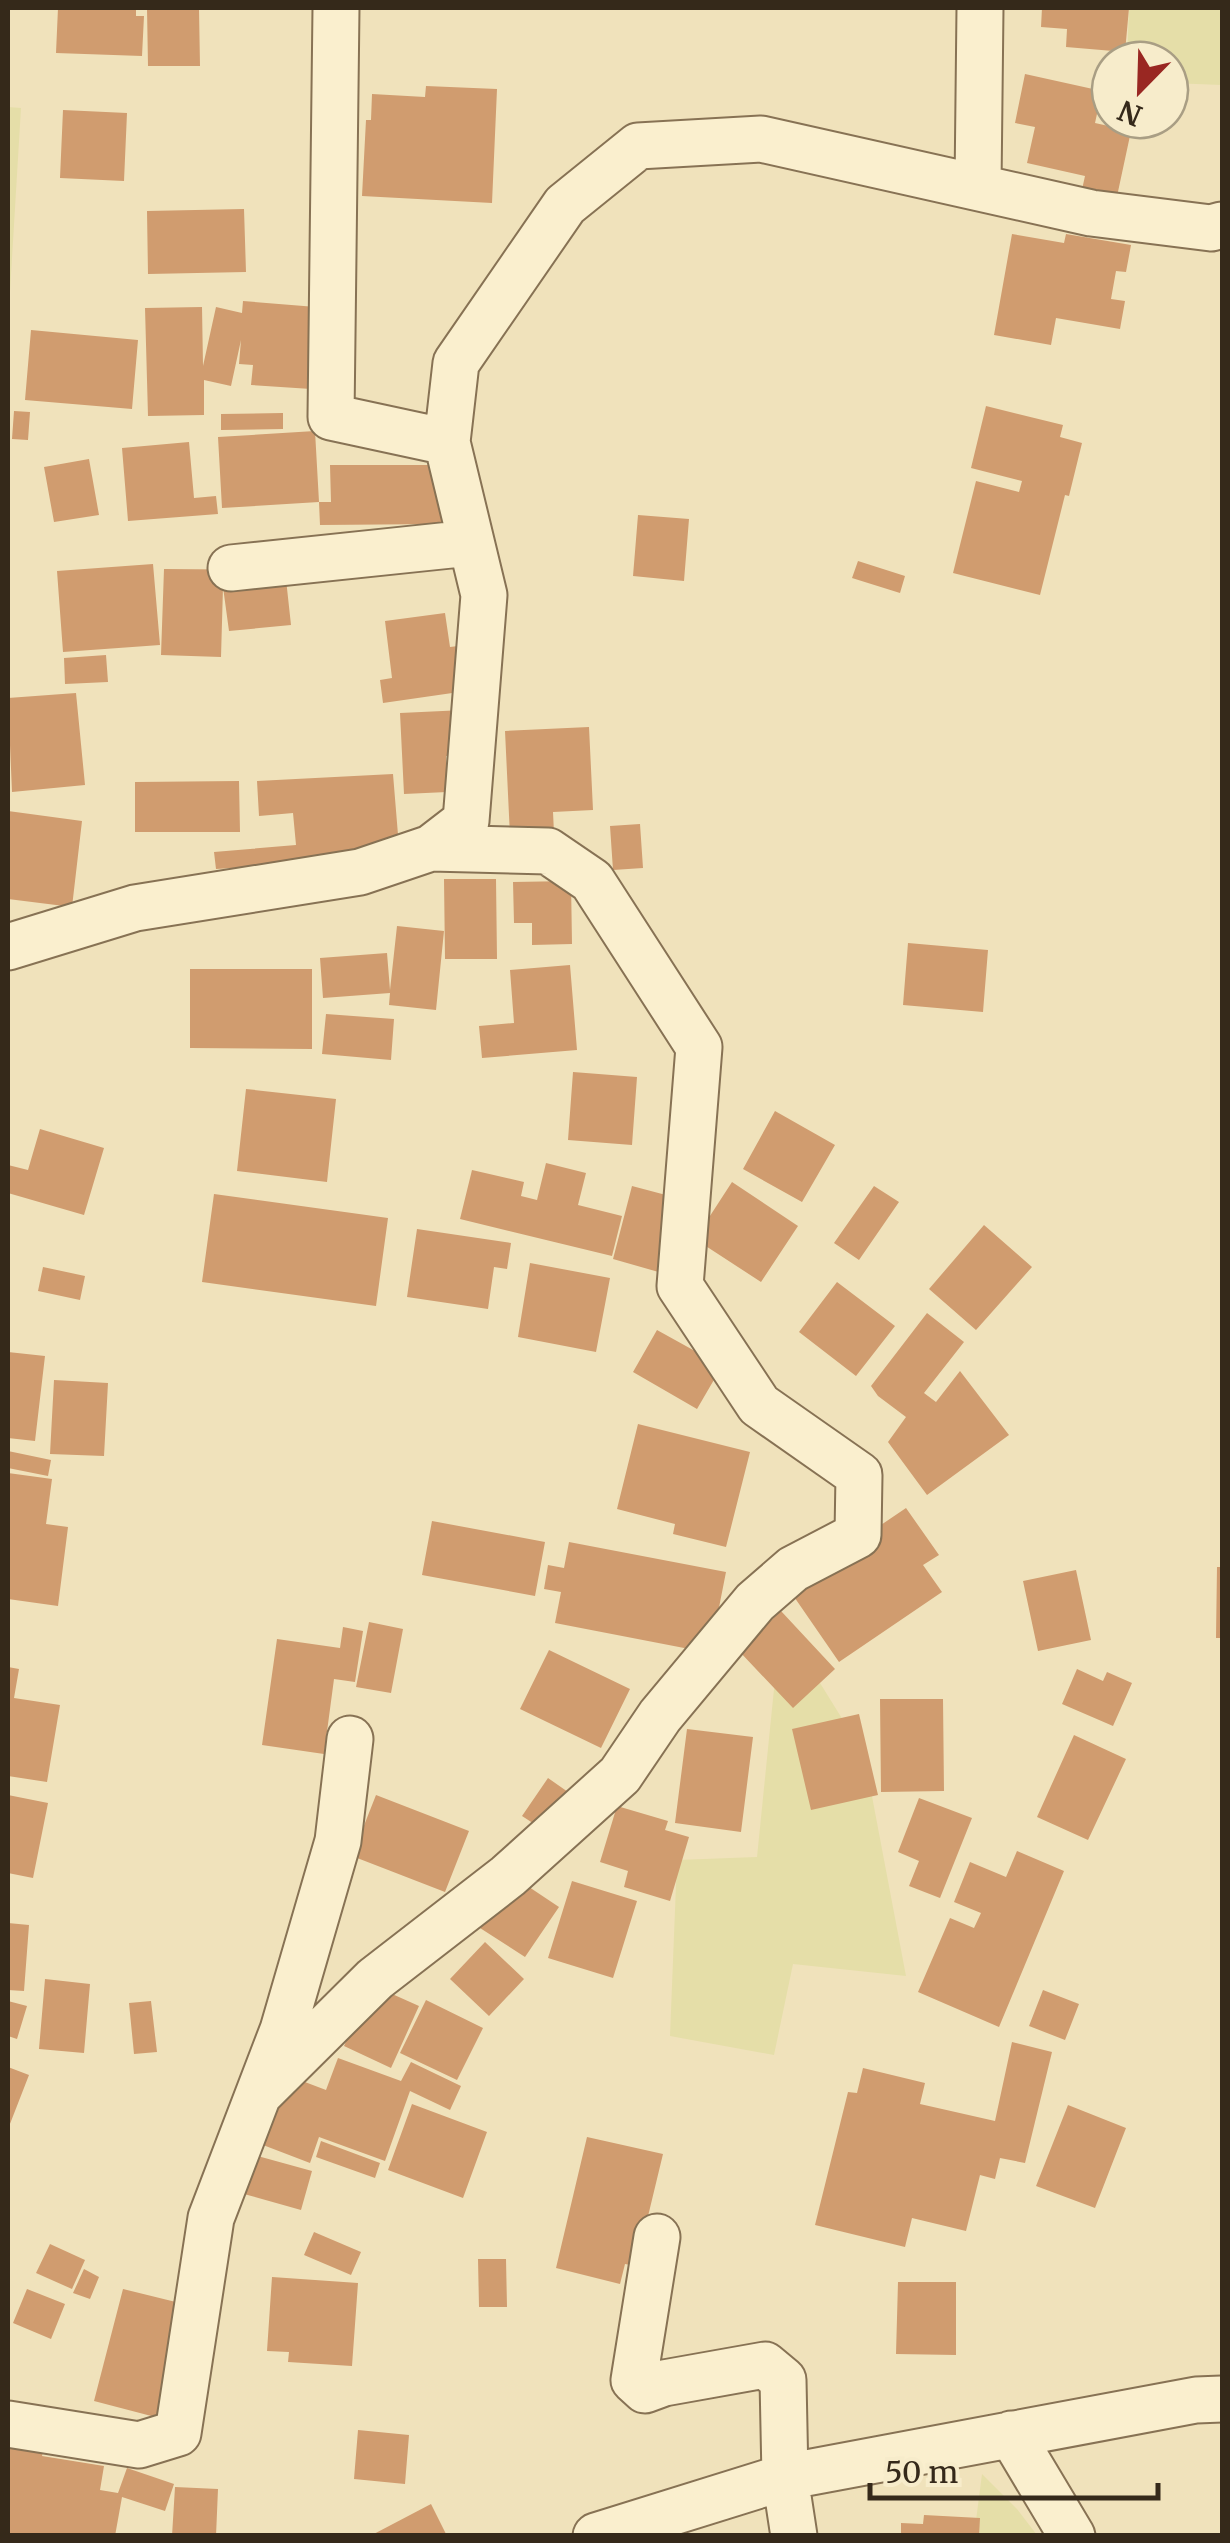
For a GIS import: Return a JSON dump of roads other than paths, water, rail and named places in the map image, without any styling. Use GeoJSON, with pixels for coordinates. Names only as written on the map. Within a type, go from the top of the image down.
{"type":"FeatureCollection","features":[{"type":"Feature","properties":{"kind":"street"},"geometry":{"type":"LineString","coordinates":[[336,8],[331,417],[447,442]]}},
{"type":"Feature","properties":{"kind":"street"},"geometry":{"type":"LineString","coordinates":[[978,186],[980,8]]}},
{"type":"Feature","properties":{"kind":"street"},"geometry":{"type":"LineString","coordinates":[[8,948],[135,908],[360,872],[431,848],[466,821],[484,595],[447,442],[456,362],[565,205],[638,146],[761,139],[1091,213],[1211,228],[1222,225]]}},
{"type":"Feature","properties":{"kind":"street"},"geometry":{"type":"LineString","coordinates":[[231,568],[470,543]]}},
{"type":"Feature","properties":{"kind":"street"},"geometry":{"type":"LineString","coordinates":[[259,2094],[375,1978],[508,1876],[620,1776],[660,1716],[755,1602],[794,1569],[858,1535],[859,1474],[759,1406],[680,1286],[700,1048],[592,881],[548,850],[431,848]]}},
{"type":"Feature","properties":{"kind":"street"},"geometry":{"type":"LineString","coordinates":[[8,2424],[139,2445],[178,2433],[211,2218],[284,2030],[338,1842],[350,1739]]}},
{"type":"Feature","properties":{"kind":"street"},"geometry":{"type":"LineString","coordinates":[[657,2237],[634,2380],[645,2390],[765,2365],[782,2380],[785,2476],[794,2536]]}},
{"type":"Feature","properties":{"kind":"street"},"geometry":{"type":"LineString","coordinates":[[596,2536],[785,2476],[1196,2400],[1222,2399]]}},
{"type":"Feature","properties":{"kind":"street"},"geometry":{"type":"LineString","coordinates":[[1012,2434],[1072,2536]]}}]}
